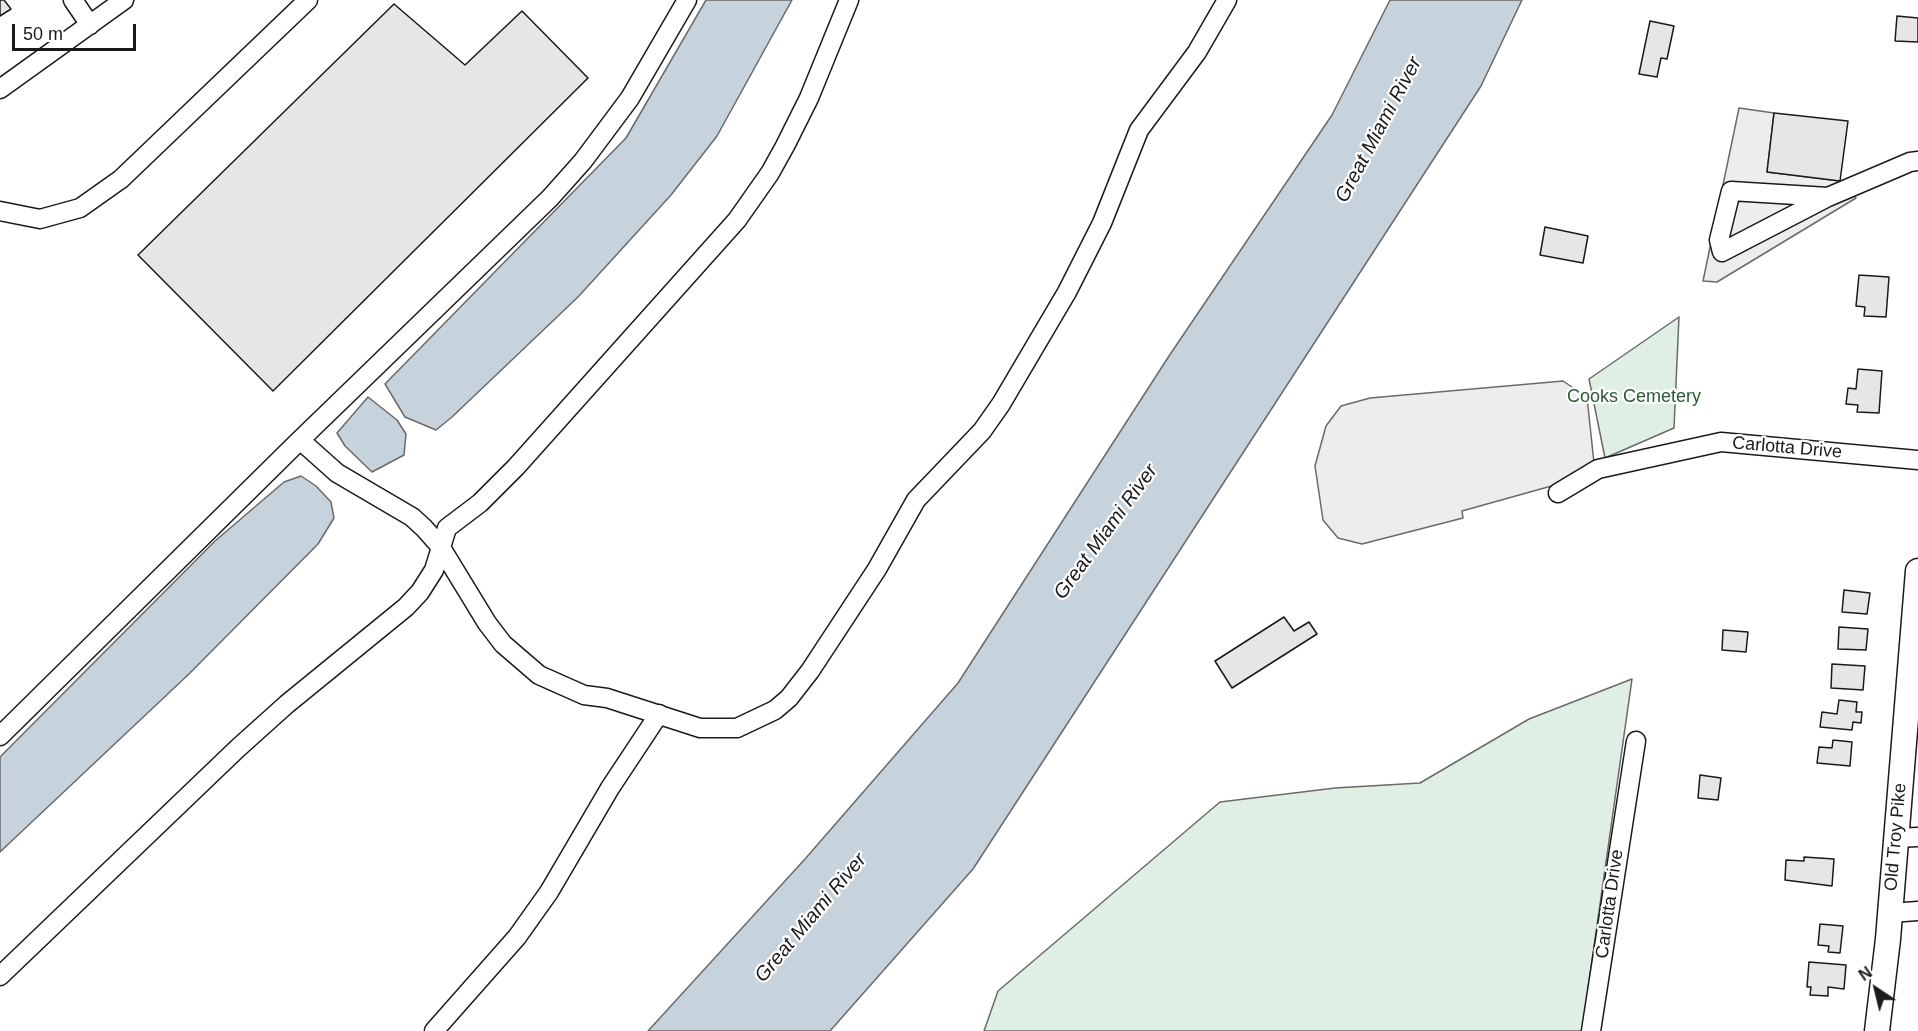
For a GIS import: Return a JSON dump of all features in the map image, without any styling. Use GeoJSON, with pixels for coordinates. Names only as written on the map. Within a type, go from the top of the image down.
{"type":"FeatureCollection","features":[{"type":"Feature","properties":{"kind":"main road","name":"Old Troy Pike"},"geometry":{"type":"LineString","coordinates":[[1877,1031],[1890,914],[1906,837],[1905,747],[1918,571]]}},
{"type":"Feature","properties":{"kind":"street"},"geometry":{"type":"LineString","coordinates":[[73,0],[90,25]]}},
{"type":"Feature","properties":{"kind":"street"},"geometry":{"type":"LineString","coordinates":[[0,89],[124,0]]}},
{"type":"Feature","properties":{"kind":"street"},"geometry":{"type":"LineString","coordinates":[[0,211],[40,219],[80,208],[121,179],[308,0]]}},
{"type":"Feature","properties":{"kind":"street"},"geometry":{"type":"LineString","coordinates":[[0,736],[550,198],[583,161],[630,98],[687,0]]}},
{"type":"Feature","properties":{"kind":"street"},"geometry":{"type":"LineString","coordinates":[[0,976],[238,748],[287,704],[406,607],[420,592],[434,570],[447,528],[480,503],[516,467],[737,220],[770,173],[785,146],[809,98],[849,0]]}},
{"type":"Feature","properties":{"kind":"street"},"geometry":{"type":"LineString","coordinates":[[300,441],[337,473],[412,518],[440,546],[487,623],[522,662],[559,686],[700,728],[737,728],[760,720],[789,698],[842,623],[916,500],[982,431],[1001,404],[1067,292],[1092,243],[1139,130],[1197,52],[1227,0]]}},
{"type":"Feature","properties":{"kind":"street"},"geometry":{"type":"LineString","coordinates":[[1828,197],[1731,191],[1719,240],[1722,252],[1732,249],[1828,197],[1910,162],[1918,161]]}},
{"type":"Feature","properties":{"kind":"street","name":"Carlotta Drive"},"geometry":{"type":"LineString","coordinates":[[1558,493],[1598,469],[1720,442],[1918,460]]}},
{"type":"Feature","properties":{"kind":"street"},"geometry":{"type":"LineString","coordinates":[[434,1031],[517,937],[549,892],[658,714]]}},
{"type":"Feature","properties":{"kind":"street","name":"Carlotta Drive"},"geometry":{"type":"LineString","coordinates":[[1591,1031],[1636,741]]}},
{"type":"Feature","properties":{"kind":"street"},"geometry":{"type":"LineString","coordinates":[[1890,914],[1918,911]]}},
{"type":"Feature","properties":{"kind":"green space","name":"Cooks Cemetery"},"geometry":{"type":"Polygon","coordinates":[[[1679,317],[1674,428],[1605,458],[1589,379],[1679,317]]]}},
{"type":"Feature","properties":{"kind":"green space"},"geometry":{"type":"Polygon","coordinates":[[[1632,679],[1582,1031],[984,1031],[998,991],[1220,802],[1335,788],[1420,783],[1529,719],[1632,679]]]}},
{"type":"Feature","properties":{"kind":"shaded area"},"geometry":{"type":"Polygon","coordinates":[[[1739,108],[1774,113],[1767,172],[1840,181],[1856,198],[1717,282],[1703,281],[1739,108]]]}},
{"type":"Feature","properties":{"kind":"shaded area"},"geometry":{"type":"Polygon","coordinates":[[[1563,381],[1587,397],[1594,463],[1555,485],[1462,511],[1463,518],[1362,544],[1338,538],[1323,520],[1315,466],[1326,426],[1341,406],[1370,398],[1563,381]]]}},
{"type":"Feature","properties":{"kind":"water"},"geometry":{"type":"Polygon","coordinates":[[[706,0],[792,0],[717,136],[671,195],[578,297],[452,417],[436,430],[405,417],[385,384],[626,138],[706,0]]]}},
{"type":"Feature","properties":{"kind":"water","name":"Great Miami River"},"geometry":{"type":"Polygon","coordinates":[[[1390,0],[1522,0],[1481,86],[973,869],[830,1031],[648,1031],[805,859],[958,683],[1169,356],[1332,115],[1390,0]]]}},
{"type":"Feature","properties":{"kind":"water"},"geometry":{"type":"Polygon","coordinates":[[[368,397],[397,420],[406,434],[404,455],[372,472],[345,446],[337,433],[368,397]]]}},
{"type":"Feature","properties":{"kind":"water"},"geometry":{"type":"Polygon","coordinates":[[[301,476],[316,486],[331,502],[334,518],[318,544],[190,673],[0,852],[0,757],[215,541],[284,482],[301,476]]]}},
{"type":"Feature","properties":{"kind":"building"},"geometry":{"type":"Polygon","coordinates":[[[0,0],[4,0],[11,9],[0,16],[0,0]]]}},
{"type":"Feature","properties":{"kind":"building"},"geometry":{"type":"Polygon","coordinates":[[[394,4],[465,65],[522,11],[588,78],[273,391],[138,255],[394,4]]]}},
{"type":"Feature","properties":{"kind":"building"},"geometry":{"type":"Polygon","coordinates":[[[1897,16],[1918,18],[1918,42],[1895,41],[1897,16]]]}},
{"type":"Feature","properties":{"kind":"building"},"geometry":{"type":"Polygon","coordinates":[[[1650,21],[1674,26],[1667,59],[1661,58],[1657,77],[1639,74],[1650,21]]]}},
{"type":"Feature","properties":{"kind":"building"},"geometry":{"type":"Polygon","coordinates":[[[1774,113],[1848,121],[1840,181],[1767,172],[1774,113]]]}},
{"type":"Feature","properties":{"kind":"building"},"geometry":{"type":"Polygon","coordinates":[[[1545,227],[1588,236],[1583,263],[1540,255],[1545,227]]]}},
{"type":"Feature","properties":{"kind":"building"},"geometry":{"type":"Polygon","coordinates":[[[1859,275],[1889,277],[1886,317],[1864,316],[1865,307],[1856,306],[1859,275]]]}},
{"type":"Feature","properties":{"kind":"building"},"geometry":{"type":"Polygon","coordinates":[[[1858,369],[1882,371],[1879,413],[1857,412],[1858,405],[1846,404],[1848,388],[1856,389],[1858,369]]]}},
{"type":"Feature","properties":{"kind":"building"},"geometry":{"type":"Polygon","coordinates":[[[1844,590],[1870,593],[1867,614],[1842,612],[1844,590]]]}},
{"type":"Feature","properties":{"kind":"building"},"geometry":{"type":"Polygon","coordinates":[[[1284,617],[1294,631],[1309,622],[1317,634],[1232,688],[1215,661],[1284,617]]]}},
{"type":"Feature","properties":{"kind":"building"},"geometry":{"type":"Polygon","coordinates":[[[1839,627],[1868,629],[1866,650],[1838,649],[1839,627]]]}},
{"type":"Feature","properties":{"kind":"building"},"geometry":{"type":"Polygon","coordinates":[[[1723,630],[1748,632],[1746,652],[1722,650],[1723,630]]]}},
{"type":"Feature","properties":{"kind":"building"},"geometry":{"type":"Polygon","coordinates":[[[1832,664],[1865,666],[1863,690],[1831,688],[1832,664]]]}},
{"type":"Feature","properties":{"kind":"building"},"geometry":{"type":"Polygon","coordinates":[[[1839,700],[1857,702],[1856,712],[1862,712],[1861,723],[1853,722],[1852,730],[1820,727],[1822,712],[1837,714],[1839,700]]]}},
{"type":"Feature","properties":{"kind":"building"},"geometry":{"type":"Polygon","coordinates":[[[1833,740],[1852,742],[1850,766],[1817,763],[1819,747],[1832,748],[1833,740]]]}},
{"type":"Feature","properties":{"kind":"building"},"geometry":{"type":"Polygon","coordinates":[[[1700,775],[1721,778],[1718,800],[1698,798],[1700,775]]]}},
{"type":"Feature","properties":{"kind":"building"},"geometry":{"type":"Polygon","coordinates":[[[1804,857],[1834,859],[1832,886],[1785,880],[1786,860],[1804,861],[1804,857]]]}},
{"type":"Feature","properties":{"kind":"building"},"geometry":{"type":"Polygon","coordinates":[[[1820,924],[1843,926],[1840,953],[1828,952],[1829,946],[1818,945],[1820,924]]]}},
{"type":"Feature","properties":{"kind":"building"},"geometry":{"type":"Polygon","coordinates":[[[1809,962],[1846,965],[1844,989],[1828,987],[1828,996],[1810,995],[1811,987],[1807,987],[1809,962]]]}}]}
